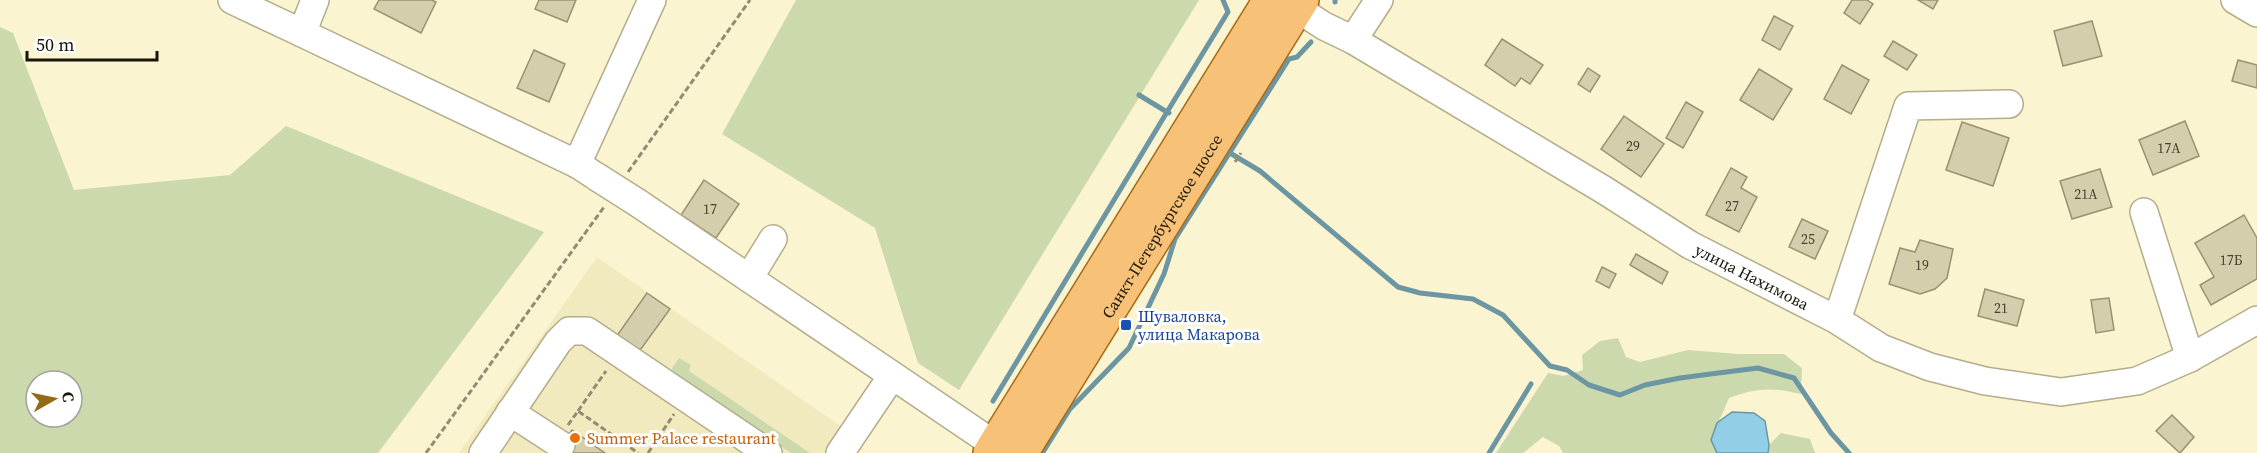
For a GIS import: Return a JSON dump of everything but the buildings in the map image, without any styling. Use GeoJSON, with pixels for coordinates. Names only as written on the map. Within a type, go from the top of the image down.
{"type":"FeatureCollection","features":[{"type":"Feature","properties":{"kind":"main road","name":"Санкт-Петербургское шоссе"},"geometry":{"type":"LineString","coordinates":[[1004,451],[1288,2]]}},
{"type":"Feature","properties":{"kind":"street"},"geometry":{"type":"LineString","coordinates":[[232,0],[607,183],[1004,451]]}},
{"type":"Feature","properties":{"kind":"street"},"geometry":{"type":"LineString","coordinates":[[302,33],[315,0]]}},
{"type":"Feature","properties":{"kind":"street"},"geometry":{"type":"LineString","coordinates":[[607,183],[652,0]]}},
{"type":"Feature","properties":{"kind":"street"},"geometry":{"type":"LineString","coordinates":[[1353,40],[1379,0]]}},
{"type":"Feature","properties":{"kind":"street"},"geometry":{"type":"LineString","coordinates":[[2235,0],[2257,13]]}},
{"type":"Feature","properties":{"kind":"street","name":"улица Нахимова"},"geometry":{"type":"LineString","coordinates":[[1288,2],[1604,190],[1690,245],[1838,320],[1881,348],[1930,367],[1985,381],[2061,392],[2137,381],[2190,358],[2257,320]]}},
{"type":"Feature","properties":{"kind":"street"},"geometry":{"type":"LineString","coordinates":[[1838,320],[1908,106],[2009,104]]}},
{"type":"Feature","properties":{"kind":"street"},"geometry":{"type":"LineString","coordinates":[[2144,212],[2190,358]]}},
{"type":"Feature","properties":{"kind":"street"},"geometry":{"type":"LineString","coordinates":[[749,278],[773,239]]}},
{"type":"Feature","properties":{"kind":"street"},"geometry":{"type":"LineString","coordinates":[[483,453],[558,342],[569,331],[587,331],[768,453]]}},
{"type":"Feature","properties":{"kind":"street"},"geometry":{"type":"LineString","coordinates":[[840,453],[892,376]]}},
{"type":"Feature","properties":{"kind":"street"},"geometry":{"type":"LineString","coordinates":[[510,412],[558,444]]}},
{"type":"Feature","properties":{"kind":"path"},"geometry":{"type":"LineString","coordinates":[[426,453],[607,183],[750,0]]}},
{"type":"Feature","properties":{"kind":"path"},"geometry":{"type":"LineString","coordinates":[[1235,162],[1241,153]]}},
{"type":"Feature","properties":{"kind":"path"},"geometry":{"type":"LineString","coordinates":[[558,444],[607,369]]}},
{"type":"Feature","properties":{"kind":"path"},"geometry":{"type":"LineString","coordinates":[[648,453],[679,406]]}},
{"type":"Feature","properties":{"kind":"path"},"geometry":{"type":"LineString","coordinates":[[578,411],[638,453]]}},
{"type":"Feature","properties":{"kind":"shaded area"},"geometry":{"type":"Polygon","coordinates":[[[597,257],[865,443],[859,453],[459,453],[597,257]]]}},
{"type":"Feature","properties":{"kind":"green space"},"geometry":{"type":"Polygon","coordinates":[[[796,0],[1199,0],[959,390],[918,363],[875,228],[722,134],[796,0]]]}},
{"type":"Feature","properties":{"kind":"green space"},"geometry":{"type":"Polygon","coordinates":[[[0,27],[13,33],[74,190],[230,175],[286,126],[544,232],[378,453],[0,453],[0,27]]]}},
{"type":"Feature","properties":{"kind":"green space"},"geometry":{"type":"Polygon","coordinates":[[[1618,338],[1626,357],[1640,362],[1688,350],[1738,354],[1784,354],[1802,368],[1801,394],[1781,390],[1764,390],[1729,398],[1711,440],[1717,453],[1563,453],[1559,446],[1543,437],[1523,453],[1496,453],[1548,373],[1564,376],[1583,370],[1582,355],[1600,341],[1618,338]]]}},
{"type":"Feature","properties":{"kind":"green space"},"geometry":{"type":"Polygon","coordinates":[[[679,358],[691,365],[689,371],[810,453],[791,453],[673,373],[672,368],[679,358]]]}},
{"type":"Feature","properties":{"kind":"green space"},"geometry":{"type":"Polygon","coordinates":[[[1781,433],[1810,439],[1815,453],[1768,453],[1769,445],[1781,433]]]}},
{"type":"Feature","properties":{"kind":"water"},"geometry":{"type":"Polygon","coordinates":[[[1732,412],[1754,413],[1765,421],[1768,453],[1717,453],[1711,440],[1717,423],[1732,412]]]}},
{"type":"Feature","properties":{"kind":"waterway"},"geometry":{"type":"LineString","coordinates":[[1169,113],[1167,112],[1228,12],[1223,0]]}},
{"type":"Feature","properties":{"kind":"waterway"},"geometry":{"type":"LineString","coordinates":[[1043,452],[1070,409],[1129,348],[1164,274],[1175,239],[1289,59],[1297,57],[1311,42]]}},
{"type":"Feature","properties":{"kind":"waterway"},"geometry":{"type":"LineString","coordinates":[[993,401],[1167,112],[1139,95]]}},
{"type":"Feature","properties":{"kind":"waterway"},"geometry":{"type":"LineString","coordinates":[[1230,153],[1260,171],[1398,287],[1420,293],[1473,299],[1503,315],[1550,366],[1567,370],[1589,385],[1620,395],[1645,385],[1680,378],[1758,368],[1794,378],[1831,433],[1849,453]]}},
{"type":"Feature","properties":{"kind":"waterway"},"geometry":{"type":"LineString","coordinates":[[1489,453],[1531,384]]}},
{"type":"Feature","properties":{"kind":"place","name":"Шуваловка, улица Макарова"},"geometry":{"type":"Point","coordinates":[1126,325]}},
{"type":"Feature","properties":{"kind":"place","name":"Summer Palace restaurant"},"geometry":{"type":"Point","coordinates":[575,438]}}]}
